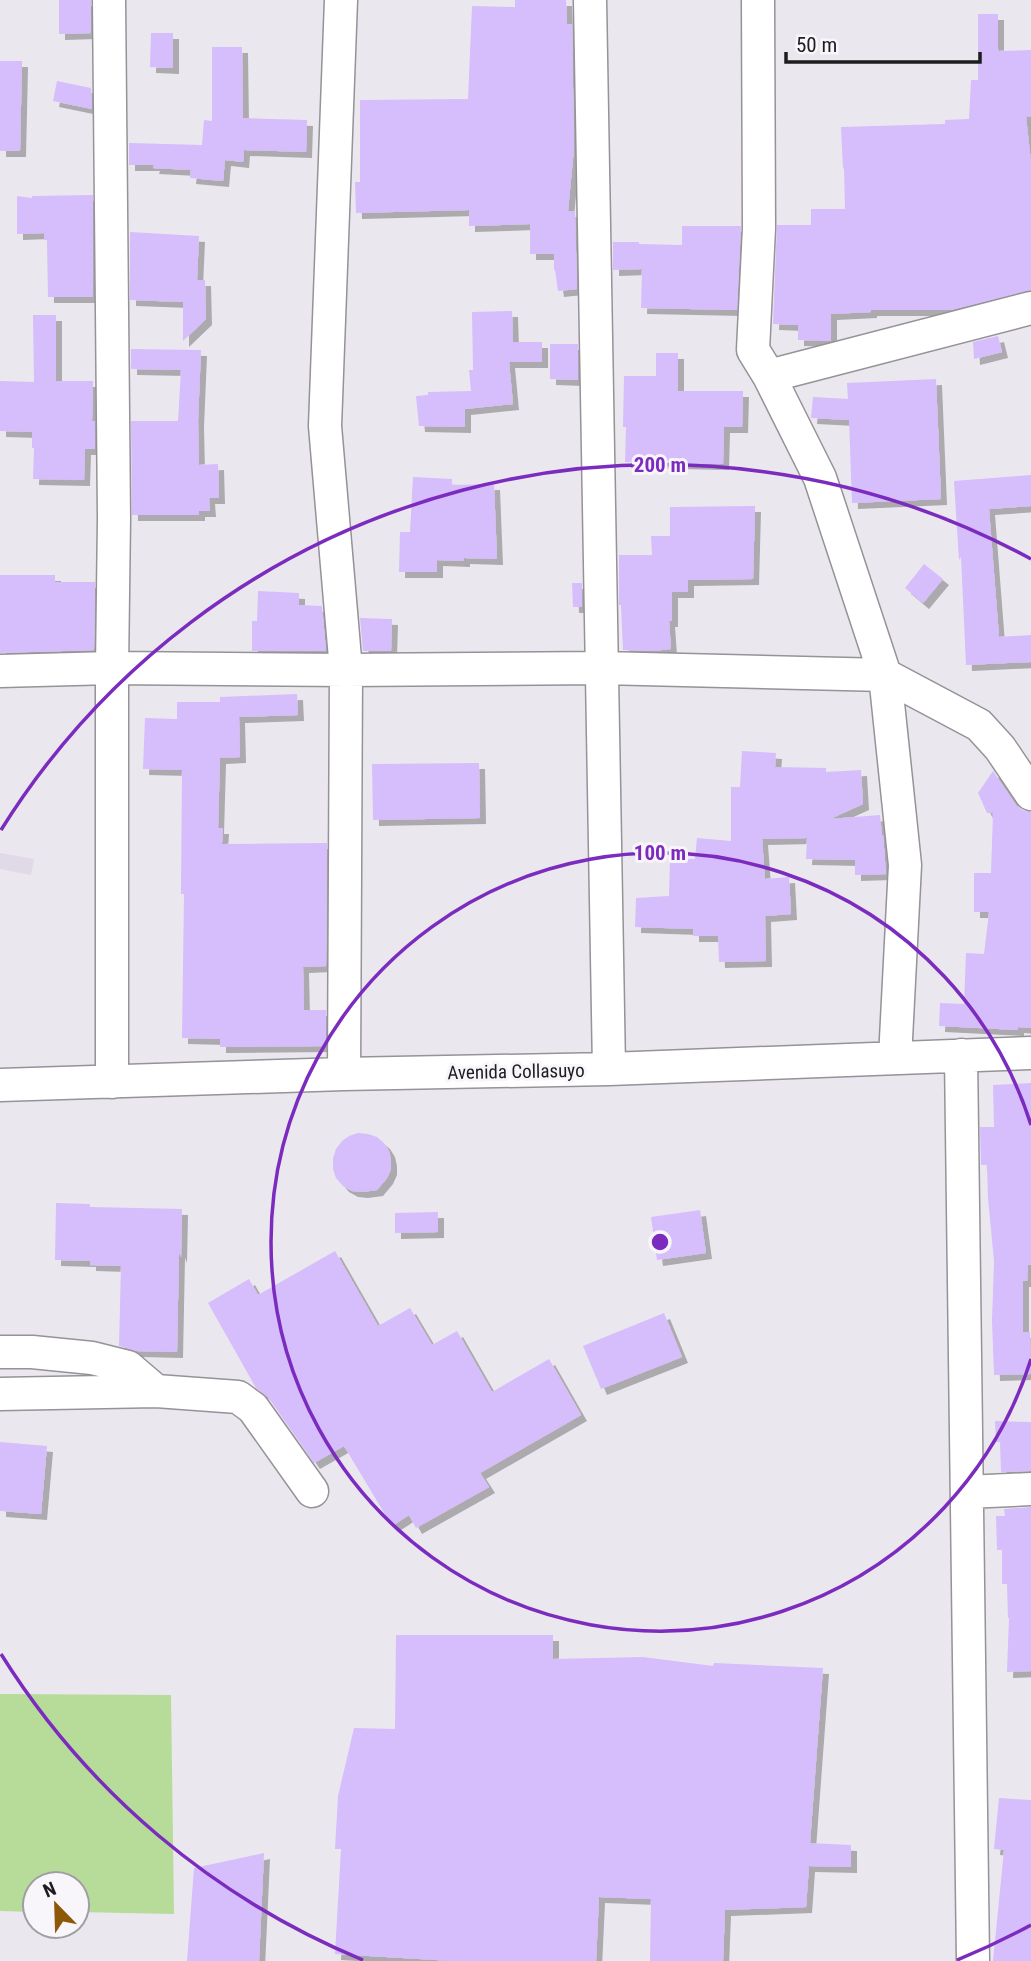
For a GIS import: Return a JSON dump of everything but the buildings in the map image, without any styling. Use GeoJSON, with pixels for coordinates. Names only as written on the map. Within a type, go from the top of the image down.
{"type":"FeatureCollection","features":[{"type":"Feature","properties":{"kind":"street"},"geometry":{"type":"LineString","coordinates":[[109,0],[114,518],[111,1082]]}},
{"type":"Feature","properties":{"kind":"street"},"geometry":{"type":"LineString","coordinates":[[341,0],[325,426],[346,670],[344,1074]]}},
{"type":"Feature","properties":{"kind":"street"},"geometry":{"type":"LineString","coordinates":[[590,0],[609,1069]]}},
{"type":"Feature","properties":{"kind":"street"},"geometry":{"type":"LineString","coordinates":[[758,0],[759,228],[753,350],[769,376],[820,478],[886,675],[905,865],[895,1058]]}},
{"type":"Feature","properties":{"kind":"street"},"geometry":{"type":"LineString","coordinates":[[769,376],[1031,308]]}},
{"type":"Feature","properties":{"kind":"street"},"geometry":{"type":"LineString","coordinates":[[0,671],[112,668],[602,668],[886,675],[979,725],[1000,748],[1031,794]]}},
{"type":"Feature","properties":{"kind":"street","name":"Avenida Collasuyo"},"geometry":{"type":"LineString","coordinates":[[0,1085],[609,1069],[1031,1053]]}},
{"type":"Feature","properties":{"kind":"street"},"geometry":{"type":"LineString","coordinates":[[961,1055],[973,1961]]}},
{"type":"Feature","properties":{"kind":"street"},"geometry":{"type":"LineString","coordinates":[[0,1352],[92,1358],[128,1367],[156,1391]]}},
{"type":"Feature","properties":{"kind":"street"},"geometry":{"type":"LineString","coordinates":[[32,1352],[15,1394],[156,1391],[238,1397],[253,1408],[312,1492]]}},
{"type":"Feature","properties":{"kind":"street"},"geometry":{"type":"LineString","coordinates":[[967,1492],[1031,1489]]}},
{"type":"Feature","properties":{"kind":"shaded area"},"geometry":{"type":"Polygon","coordinates":[[[0,853],[34,859],[31,875],[0,869],[0,853]]]}},
{"type":"Feature","properties":{"kind":"green space"},"geometry":{"type":"Polygon","coordinates":[[[0,1694],[171,1695],[174,1914],[91,1912],[91,1870],[21,1870],[21,1912],[0,1911],[0,1694]]]}}]}
